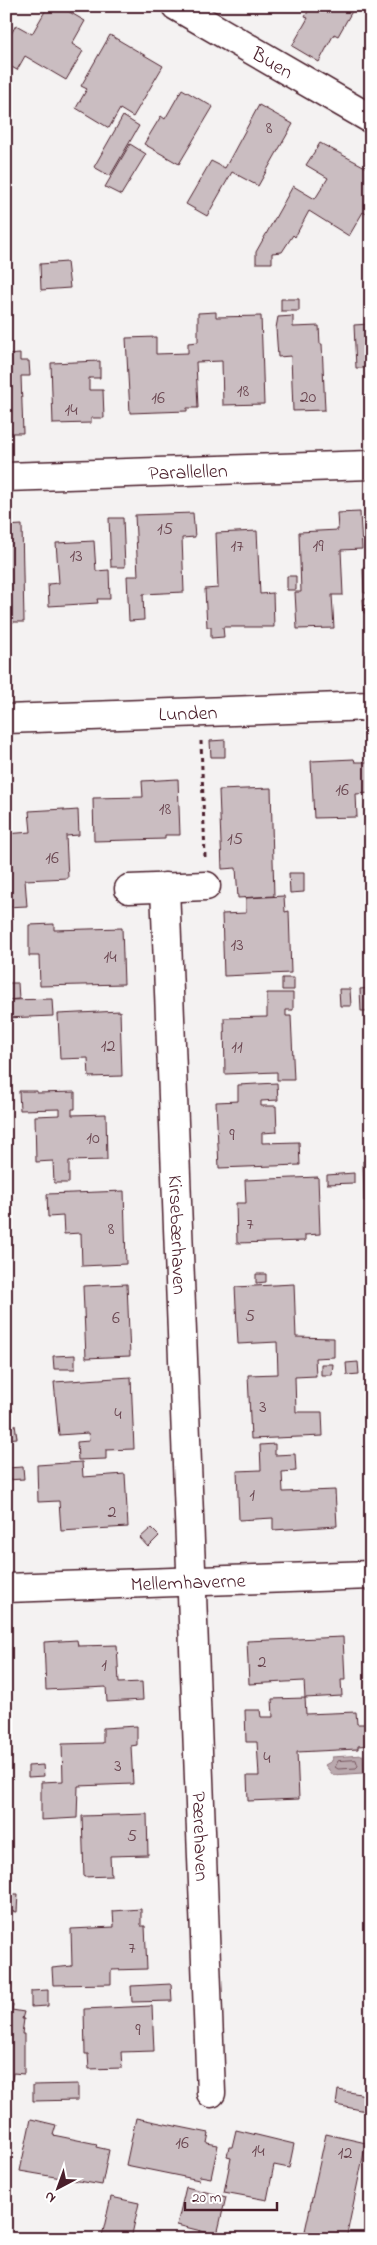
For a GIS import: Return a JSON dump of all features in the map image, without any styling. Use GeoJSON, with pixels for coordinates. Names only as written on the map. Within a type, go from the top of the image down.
{"type":"FeatureCollection","features":[{"type":"Feature","properties":{"kind":"street","name":"Buen"},"geometry":{"type":"LineString","coordinates":[[176,6],[371,119]]}},
{"type":"Feature","properties":{"kind":"street","name":"Parallellen"},"geometry":{"type":"LineString","coordinates":[[6,477],[371,465]]}},
{"type":"Feature","properties":{"kind":"street","name":"Lunden"},"geometry":{"type":"LineString","coordinates":[[6,719],[371,706]]}},
{"type":"Feature","properties":{"kind":"street"},"geometry":{"type":"LineString","coordinates":[[129,889],[206,886]]}},
{"type":"Feature","properties":{"kind":"street","name":"Kirsebærhaven"},"geometry":{"type":"LineString","coordinates":[[165,887],[192,1581]]}},
{"type":"Feature","properties":{"kind":"street","name":"Mellemhaverne"},"geometry":{"type":"LineString","coordinates":[[6,1588],[371,1575]]}},
{"type":"Feature","properties":{"kind":"street","name":"Pærehaven"},"geometry":{"type":"LineString","coordinates":[[192,1581],[211,2093]]}},
{"type":"Feature","properties":{"kind":"path"},"geometry":{"type":"LineString","coordinates":[[200,713],[206,886]]}},
{"type":"Feature","properties":{"kind":"water"},"geometry":{"type":"Polygon","coordinates":[[[363,1755],[364,1773],[333,1775],[325,1765],[332,1761],[332,1757],[363,1755]]]}},
{"type":"Feature","properties":{"kind":"building"},"geometry":{"type":"Polygon","coordinates":[[[48,6],[59,6],[85,21],[72,44],[83,51],[66,80],[25,56],[17,70],[6,64],[6,43],[16,25],[32,34],[48,6]]]}},
{"type":"Feature","properties":{"kind":"building"},"geometry":{"type":"Polygon","coordinates":[[[311,6],[355,6],[338,36],[334,34],[319,62],[292,46],[308,18],[305,17],[311,6]]]}},
{"type":"Feature","properties":{"kind":"building"},"geometry":{"type":"Polygon","coordinates":[[[110,35],[163,66],[133,117],[120,109],[109,128],[76,108],[87,89],[81,86],[110,35]]]}},
{"type":"Feature","properties":{"kind":"building"},"geometry":{"type":"Polygon","coordinates":[[[182,89],[213,107],[179,164],[144,144],[161,116],[165,119],[182,89]]]}},
{"type":"Feature","properties":{"kind":"building"},"geometry":{"type":"Polygon","coordinates":[[[259,105],[293,124],[258,186],[232,172],[207,216],[186,204],[211,161],[225,168],[259,105]]]}},
{"type":"Feature","properties":{"kind":"building"},"geometry":{"type":"Polygon","coordinates":[[[123,116],[139,126],[110,176],[94,167],[123,116]]]}},
{"type":"Feature","properties":{"kind":"building"},"geometry":{"type":"Polygon","coordinates":[[[320,143],[371,170],[371,217],[363,212],[349,236],[309,211],[295,237],[293,235],[282,252],[272,253],[272,263],[256,263],[256,252],[293,186],[315,199],[328,178],[306,165],[320,143]]]}},
{"type":"Feature","properties":{"kind":"building"},"geometry":{"type":"Polygon","coordinates":[[[130,144],[146,154],[121,195],[105,187],[130,144]]]}},
{"type":"Feature","properties":{"kind":"building"},"geometry":{"type":"Polygon","coordinates":[[[67,262],[70,288],[41,290],[40,264],[67,262]]]}},
{"type":"Feature","properties":{"kind":"building"},"geometry":{"type":"Polygon","coordinates":[[[281,299],[299,299],[299,311],[281,311],[281,299]]]}},
{"type":"Feature","properties":{"kind":"building"},"geometry":{"type":"Polygon","coordinates":[[[216,312],[216,317],[261,316],[264,404],[223,405],[222,361],[196,362],[198,408],[187,408],[187,411],[130,413],[126,338],[156,337],[156,354],[188,353],[188,343],[198,342],[198,313],[216,312]]]}},
{"type":"Feature","properties":{"kind":"building"},"geometry":{"type":"Polygon","coordinates":[[[293,316],[293,327],[319,326],[320,344],[322,344],[325,410],[293,411],[291,356],[278,357],[276,328],[278,317],[293,316]]]}},
{"type":"Feature","properties":{"kind":"building"},"geometry":{"type":"Polygon","coordinates":[[[369,324],[371,333],[370,413],[368,368],[356,368],[354,325],[369,324]]]}},
{"type":"Feature","properties":{"kind":"building"},"geometry":{"type":"Polygon","coordinates":[[[20,354],[20,361],[29,361],[30,376],[21,376],[23,433],[6,433],[6,355],[20,354]]]}},
{"type":"Feature","properties":{"kind":"building"},"geometry":{"type":"Polygon","coordinates":[[[100,361],[100,378],[89,378],[89,390],[103,390],[104,418],[91,418],[91,423],[53,424],[51,363],[100,361]]]}},
{"type":"Feature","properties":{"kind":"building"},"geometry":{"type":"Polygon","coordinates":[[[360,512],[362,549],[341,550],[343,595],[332,595],[334,628],[297,629],[295,592],[301,592],[299,532],[338,530],[337,513],[360,512]]]}},
{"type":"Feature","properties":{"kind":"building"},"geometry":{"type":"Polygon","coordinates":[[[193,513],[195,537],[182,538],[184,592],[143,594],[144,620],[129,621],[127,576],[138,576],[135,515],[193,513]]]}},
{"type":"Feature","properties":{"kind":"building"},"geometry":{"type":"Polygon","coordinates":[[[109,518],[123,518],[125,567],[111,567],[109,518]]]}},
{"type":"Feature","properties":{"kind":"building"},"geometry":{"type":"Polygon","coordinates":[[[22,525],[24,622],[6,622],[6,526],[22,525]]]}},
{"type":"Feature","properties":{"kind":"building"},"geometry":{"type":"Polygon","coordinates":[[[257,531],[260,594],[273,593],[274,627],[223,627],[224,637],[211,638],[211,627],[207,627],[205,589],[218,588],[216,533],[257,531]]]}},
{"type":"Feature","properties":{"kind":"building"},"geometry":{"type":"Polygon","coordinates":[[[94,541],[96,571],[109,570],[110,599],[97,599],[98,603],[49,606],[48,584],[59,583],[56,543],[94,541]]]}},
{"type":"Feature","properties":{"kind":"building"},"geometry":{"type":"Polygon","coordinates":[[[363,567],[371,567],[371,593],[364,593],[363,567]]]}},
{"type":"Feature","properties":{"kind":"building"},"geometry":{"type":"Polygon","coordinates":[[[287,576],[296,576],[296,590],[287,590],[287,576]]]}},
{"type":"Feature","properties":{"kind":"building"},"geometry":{"type":"Polygon","coordinates":[[[371,598],[371,613],[364,613],[363,599],[371,598]]]}},
{"type":"Feature","properties":{"kind":"building"},"geometry":{"type":"Polygon","coordinates":[[[366,650],[371,650],[371,665],[366,665],[366,650]]]}},
{"type":"Feature","properties":{"kind":"building"},"geometry":{"type":"Polygon","coordinates":[[[225,740],[225,757],[211,757],[210,741],[225,740]]]}},
{"type":"Feature","properties":{"kind":"building"},"geometry":{"type":"Polygon","coordinates":[[[354,759],[355,762],[371,762],[371,793],[356,794],[357,817],[314,818],[311,761],[354,759]]]}},
{"type":"Feature","properties":{"kind":"building"},"geometry":{"type":"Polygon","coordinates":[[[178,779],[180,835],[165,835],[165,839],[94,841],[93,798],[143,797],[142,781],[178,779]]]}},
{"type":"Feature","properties":{"kind":"building"},"geometry":{"type":"Polygon","coordinates":[[[271,788],[274,896],[238,898],[236,868],[222,869],[219,790],[271,788]]]}},
{"type":"Feature","properties":{"kind":"building"},"geometry":{"type":"Polygon","coordinates":[[[64,809],[64,811],[78,810],[79,835],[66,836],[68,878],[25,880],[27,906],[6,907],[6,834],[31,832],[29,811],[64,809]]]}},
{"type":"Feature","properties":{"kind":"building"},"geometry":{"type":"Polygon","coordinates":[[[289,873],[304,873],[304,892],[290,893],[289,873]]]}},
{"type":"Feature","properties":{"kind":"building"},"geometry":{"type":"Polygon","coordinates":[[[284,896],[285,912],[289,911],[291,973],[224,976],[222,914],[246,913],[246,898],[284,896]]]}},
{"type":"Feature","properties":{"kind":"building"},"geometry":{"type":"Polygon","coordinates":[[[54,924],[54,930],[122,928],[124,984],[40,986],[39,956],[29,956],[29,925],[54,924]]]}},
{"type":"Feature","properties":{"kind":"building"},"geometry":{"type":"Polygon","coordinates":[[[282,978],[294,978],[294,990],[282,990],[282,978]]]}},
{"type":"Feature","properties":{"kind":"building"},"geometry":{"type":"Polygon","coordinates":[[[6,983],[18,983],[19,999],[6,1000],[6,983]]]}},
{"type":"Feature","properties":{"kind":"building"},"geometry":{"type":"Polygon","coordinates":[[[371,988],[371,1011],[361,1011],[360,989],[371,988]]]}},
{"type":"Feature","properties":{"kind":"building"},"geometry":{"type":"Polygon","coordinates":[[[339,989],[350,989],[351,1006],[340,1006],[339,989]]]}},
{"type":"Feature","properties":{"kind":"building"},"geometry":{"type":"Polygon","coordinates":[[[267,993],[293,993],[293,1010],[286,1010],[286,1016],[291,1016],[294,1080],[277,1080],[277,1072],[225,1074],[224,1018],[267,1017],[267,993]]]}},
{"type":"Feature","properties":{"kind":"building"},"geometry":{"type":"Polygon","coordinates":[[[52,999],[53,1016],[6,1018],[6,1000],[52,999]]]}},
{"type":"Feature","properties":{"kind":"building"},"geometry":{"type":"Polygon","coordinates":[[[120,1011],[122,1076],[89,1077],[88,1058],[60,1059],[58,1014],[120,1011]]]}},
{"type":"Feature","properties":{"kind":"building"},"geometry":{"type":"Polygon","coordinates":[[[277,1083],[278,1100],[261,1101],[261,1106],[276,1106],[277,1132],[262,1133],[262,1143],[299,1142],[300,1165],[219,1168],[216,1102],[238,1101],[238,1085],[277,1083]]]}},
{"type":"Feature","properties":{"kind":"building"},"geometry":{"type":"Polygon","coordinates":[[[19,1091],[37,1091],[37,1093],[75,1092],[75,1109],[72,1109],[72,1115],[106,1114],[107,1160],[69,1161],[69,1183],[54,1183],[53,1161],[36,1162],[35,1116],[60,1115],[60,1109],[20,1110],[19,1091]]]}},
{"type":"Feature","properties":{"kind":"building"},"geometry":{"type":"Polygon","coordinates":[[[363,1161],[371,1161],[371,1200],[364,1201],[363,1161]]]}},
{"type":"Feature","properties":{"kind":"building"},"geometry":{"type":"Polygon","coordinates":[[[354,1173],[354,1183],[327,1184],[327,1175],[354,1173]]]}},
{"type":"Feature","properties":{"kind":"building"},"geometry":{"type":"Polygon","coordinates":[[[318,1177],[320,1234],[305,1235],[305,1241],[237,1243],[236,1203],[246,1203],[245,1180],[318,1177]]]}},
{"type":"Feature","properties":{"kind":"building"},"geometry":{"type":"Polygon","coordinates":[[[124,1191],[126,1264],[82,1266],[81,1233],[64,1234],[63,1216],[48,1217],[47,1194],[124,1191]]]}},
{"type":"Feature","properties":{"kind":"building"},"geometry":{"type":"Polygon","coordinates":[[[256,1274],[266,1274],[266,1282],[256,1283],[256,1274]]]}},
{"type":"Feature","properties":{"kind":"building"},"geometry":{"type":"Polygon","coordinates":[[[127,1284],[130,1356],[86,1358],[83,1286],[127,1284]]]}},
{"type":"Feature","properties":{"kind":"building"},"geometry":{"type":"Polygon","coordinates":[[[294,1284],[296,1337],[334,1338],[334,1357],[315,1358],[316,1376],[295,1377],[296,1412],[322,1412],[323,1436],[251,1439],[248,1375],[278,1374],[277,1342],[238,1344],[235,1287],[294,1284]]]}},
{"type":"Feature","properties":{"kind":"building"},"geometry":{"type":"Polygon","coordinates":[[[75,1355],[75,1369],[54,1369],[53,1356],[75,1355]]]}},
{"type":"Feature","properties":{"kind":"building"},"geometry":{"type":"Polygon","coordinates":[[[358,1362],[359,1374],[347,1375],[346,1363],[358,1362]]]}},
{"type":"Feature","properties":{"kind":"building"},"geometry":{"type":"Polygon","coordinates":[[[321,1364],[333,1364],[332,1375],[321,1375],[321,1364]]]}},
{"type":"Feature","properties":{"kind":"building"},"geometry":{"type":"Polygon","coordinates":[[[131,1377],[134,1449],[106,1450],[106,1459],[78,1460],[77,1442],[89,1441],[88,1433],[59,1435],[54,1382],[131,1377]]]}},
{"type":"Feature","properties":{"kind":"building"},"geometry":{"type":"Polygon","coordinates":[[[15,1425],[17,1438],[6,1439],[6,1426],[15,1425]]]}},
{"type":"Feature","properties":{"kind":"building"},"geometry":{"type":"Polygon","coordinates":[[[275,1444],[275,1455],[295,1454],[296,1471],[282,1472],[283,1492],[335,1490],[337,1526],[273,1530],[273,1518],[239,1520],[237,1471],[261,1470],[260,1445],[275,1444]]]}},
{"type":"Feature","properties":{"kind":"building"},"geometry":{"type":"Polygon","coordinates":[[[82,1462],[83,1477],[125,1474],[128,1527],[61,1531],[59,1501],[38,1502],[37,1465],[82,1462]]]}},
{"type":"Feature","properties":{"kind":"building"},"geometry":{"type":"Polygon","coordinates":[[[23,1467],[24,1479],[6,1480],[6,1468],[23,1467]]]}},
{"type":"Feature","properties":{"kind":"building"},"geometry":{"type":"Polygon","coordinates":[[[151,1528],[159,1536],[148,1547],[140,1538],[151,1528]]]}},
{"type":"Feature","properties":{"kind":"building"},"geometry":{"type":"Polygon","coordinates":[[[343,1637],[345,1680],[341,1680],[342,1696],[305,1698],[304,1681],[249,1684],[247,1641],[343,1637]]]}},
{"type":"Feature","properties":{"kind":"building"},"geometry":{"type":"Polygon","coordinates":[[[77,1640],[78,1646],[117,1645],[119,1683],[142,1682],[143,1700],[107,1702],[106,1687],[46,1690],[44,1642],[77,1640]]]}},
{"type":"Feature","properties":{"kind":"building"},"geometry":{"type":"Polygon","coordinates":[[[305,1698],[306,1714],[356,1712],[357,1724],[371,1724],[371,1745],[358,1746],[358,1749],[297,1752],[299,1799],[248,1801],[247,1776],[259,1776],[257,1742],[246,1742],[245,1710],[260,1710],[261,1717],[273,1717],[272,1699],[305,1698]]]}},
{"type":"Feature","properties":{"kind":"building"},"geometry":{"type":"Polygon","coordinates":[[[137,1726],[137,1745],[131,1746],[133,1784],[78,1786],[77,1818],[41,1820],[41,1782],[63,1781],[62,1744],[103,1743],[103,1728],[137,1726]]]}},
{"type":"Feature","properties":{"kind":"building"},"geometry":{"type":"Polygon","coordinates":[[[43,1765],[44,1776],[28,1777],[28,1766],[43,1765]]]}},
{"type":"Feature","properties":{"kind":"building"},"geometry":{"type":"Polygon","coordinates":[[[147,1814],[148,1855],[110,1856],[111,1876],[84,1877],[82,1816],[147,1814]]]}},
{"type":"Feature","properties":{"kind":"building"},"geometry":{"type":"Polygon","coordinates":[[[6,1894],[18,1894],[17,1912],[6,1911],[6,1894]]]}},
{"type":"Feature","properties":{"kind":"building"},"geometry":{"type":"Polygon","coordinates":[[[141,1909],[141,1926],[145,1926],[147,1969],[111,1970],[111,1984],[53,1985],[52,1968],[72,1966],[71,1929],[114,1927],[113,1911],[141,1909]]]}},
{"type":"Feature","properties":{"kind":"building"},"geometry":{"type":"Polygon","coordinates":[[[171,1984],[172,2001],[132,2002],[131,1986],[171,1984]]]}},
{"type":"Feature","properties":{"kind":"building"},"geometry":{"type":"Polygon","coordinates":[[[48,1990],[48,2006],[31,2007],[31,1991],[48,1990]]]}},
{"type":"Feature","properties":{"kind":"building"},"geometry":{"type":"Polygon","coordinates":[[[6,2004],[13,2005],[12,2010],[24,2012],[22,2034],[24,2034],[24,2074],[13,2073],[8,2106],[6,2004]]]}},
{"type":"Feature","properties":{"kind":"building"},"geometry":{"type":"Polygon","coordinates":[[[152,2006],[154,2051],[121,2052],[122,2068],[89,2069],[88,2054],[85,2054],[84,2009],[152,2006]]]}},
{"type":"Feature","properties":{"kind":"building"},"geometry":{"type":"Polygon","coordinates":[[[78,2084],[78,2100],[33,2101],[33,2085],[78,2084]]]}},
{"type":"Feature","properties":{"kind":"building"},"geometry":{"type":"Polygon","coordinates":[[[338,2090],[371,2096],[371,2112],[336,2105],[338,2090]]]}},
{"type":"Feature","properties":{"kind":"building"},"geometry":{"type":"Polygon","coordinates":[[[136,2118],[209,2133],[207,2143],[218,2145],[211,2178],[200,2176],[199,2180],[126,2165],[136,2118]]]}},
{"type":"Feature","properties":{"kind":"building"},"geometry":{"type":"Polygon","coordinates":[[[31,2119],[56,2125],[53,2135],[97,2144],[96,2147],[109,2150],[102,2185],[20,2171],[31,2119]]]}},
{"type":"Feature","properties":{"kind":"building"},"geometry":{"type":"Polygon","coordinates":[[[236,2130],[294,2144],[289,2168],[274,2165],[267,2200],[224,2192],[231,2158],[227,2157],[229,2147],[232,2147],[236,2130]]]}},
{"type":"Feature","properties":{"kind":"building"},"geometry":{"type":"Polygon","coordinates":[[[326,2134],[366,2143],[346,2239],[305,2231],[326,2134]]]}},
{"type":"Feature","properties":{"kind":"building"},"geometry":{"type":"Polygon","coordinates":[[[186,2187],[226,2197],[217,2235],[177,2225],[186,2187]]]}},
{"type":"Feature","properties":{"kind":"building"},"geometry":{"type":"Polygon","coordinates":[[[111,2197],[139,2203],[131,2239],[102,2236],[111,2197]]]}},
{"type":"Feature","properties":{"kind":"building"},"geometry":{"type":"Polygon","coordinates":[[[199,2231],[219,2235],[218,2239],[198,2239],[199,2231]]]}}]}
